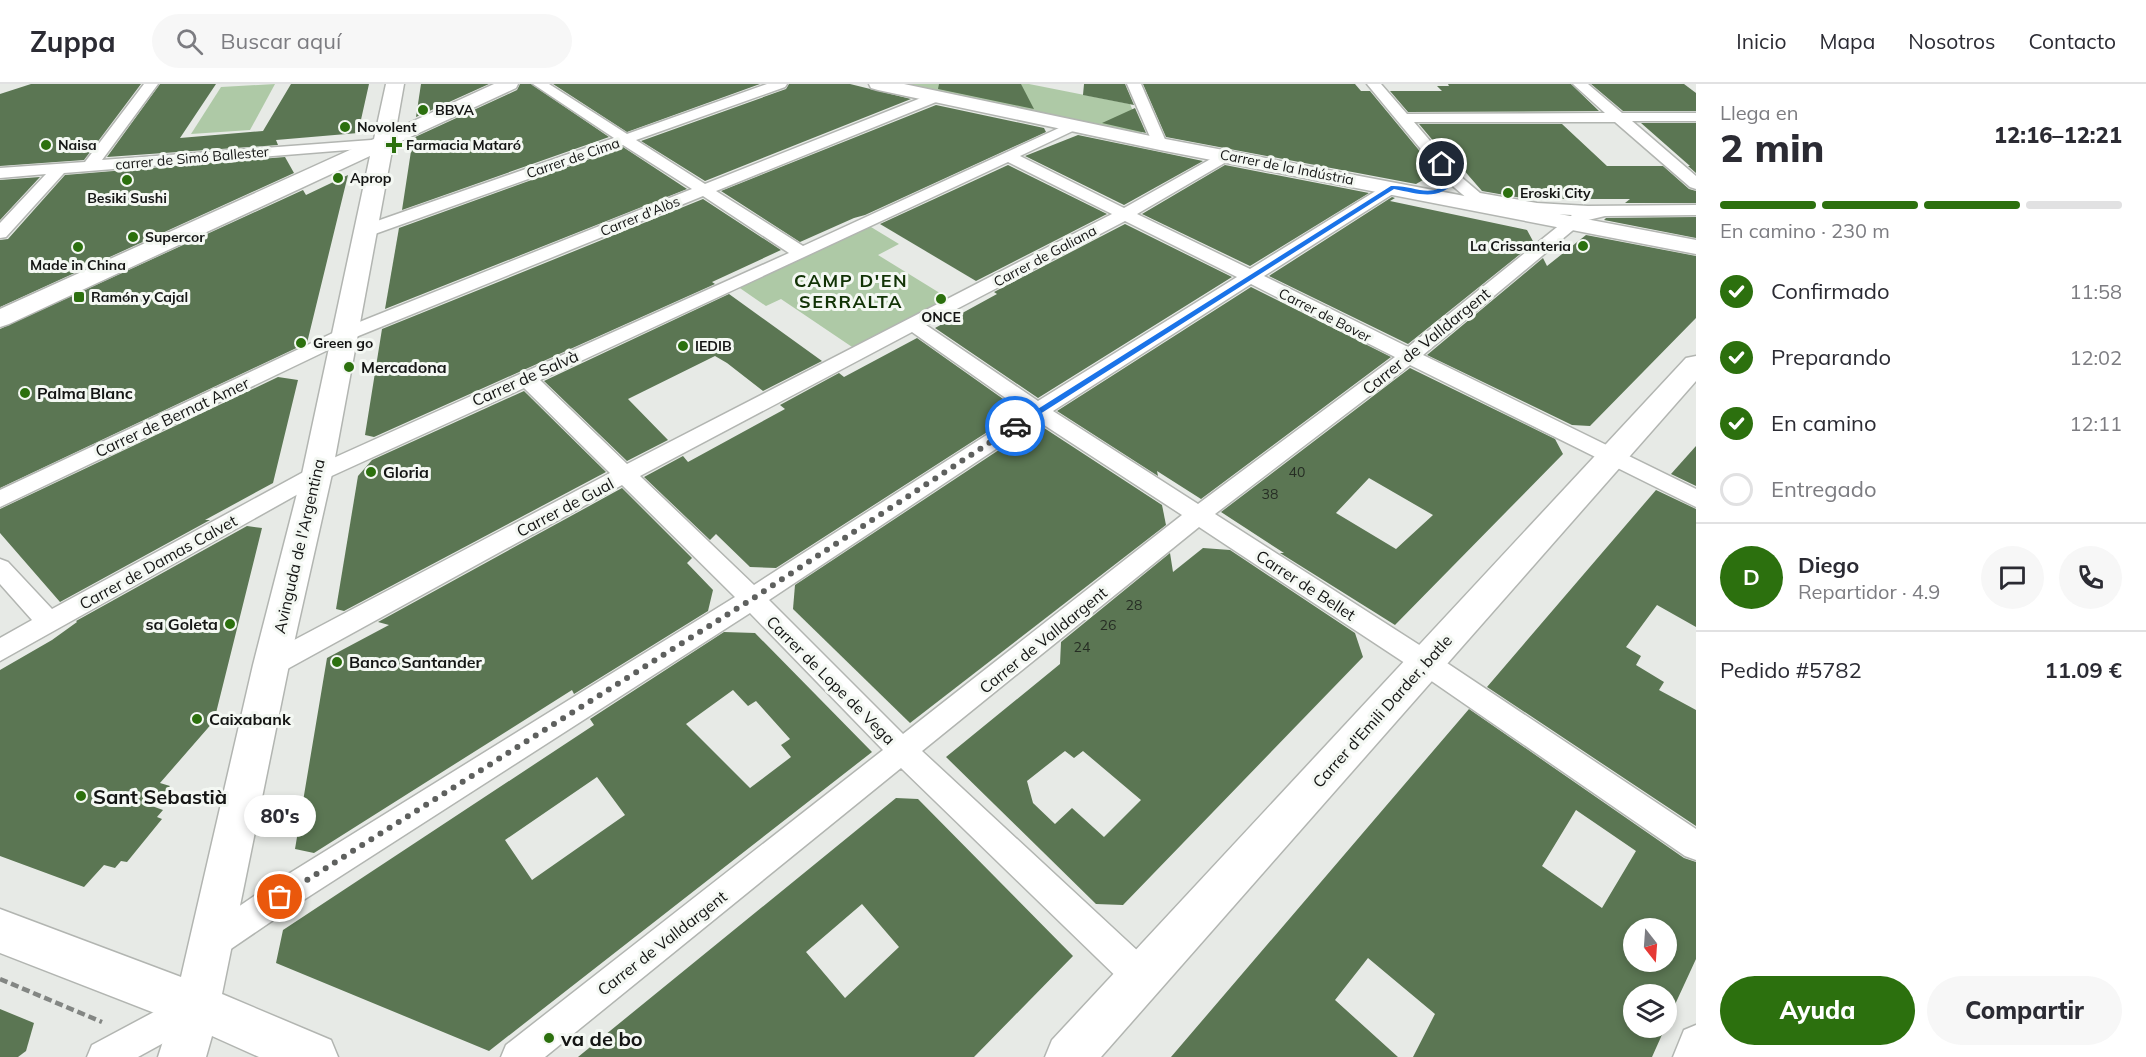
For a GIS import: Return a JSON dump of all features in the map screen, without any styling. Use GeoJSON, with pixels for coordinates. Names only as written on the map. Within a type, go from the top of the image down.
{"type":"FeatureCollection","features":[{"type":"Feature","properties":{"kind":"street"},"geometry":{"type":"LineString","coordinates":[[90,166],[151,84]]}},
{"type":"Feature","properties":{"kind":"street","name":"Avinguda de l'Argentina"},"geometry":{"type":"LineString","coordinates":[[182,1057],[197,1006],[271,665],[316,474],[395,84]]}},
{"type":"Feature","properties":{"kind":"street"},"geometry":{"type":"LineString","coordinates":[[0,319],[509,84]]}},
{"type":"Feature","properties":{"kind":"street"},"geometry":{"type":"LineString","coordinates":[[540,84],[801,253]]}},
{"type":"Feature","properties":{"kind":"street","name":"Carrer de Cima"},"geometry":{"type":"LineString","coordinates":[[366,231],[780,84]]}},
{"type":"Feature","properties":{"kind":"street","name":"Carrer de la Indústria"},"geometry":{"type":"LineString","coordinates":[[878,84],[1160,144],[1696,247]]}},
{"type":"Feature","properties":{"kind":"street"},"geometry":{"type":"LineString","coordinates":[[1134,84],[1160,144]]}},
{"type":"Feature","properties":{"kind":"street"},"geometry":{"type":"LineString","coordinates":[[1374,84],[1454,179],[1475,197],[1537,208],[1604,211],[1696,210]]}},
{"type":"Feature","properties":{"kind":"street"},"geometry":{"type":"LineString","coordinates":[[1580,84],[1696,184]]}},
{"type":"Feature","properties":{"kind":"street","name":"Carrer d'Alòs"},"geometry":{"type":"LineString","coordinates":[[344,335],[936,97]]}},
{"type":"Feature","properties":{"kind":"street"},"geometry":{"type":"LineString","coordinates":[[1402,118],[1696,117]]}},
{"type":"Feature","properties":{"kind":"street","name":"Carrer de Salvà"},"geometry":{"type":"LineString","coordinates":[[316,474],[866,224],[1072,126]]}},
{"type":"Feature","properties":{"kind":"street","name":"carrer de Simó Ballester"},"geometry":{"type":"LineString","coordinates":[[0,174],[385,142]]}},
{"type":"Feature","properties":{"kind":"street","name":"Carrer de Bover"},"geometry":{"type":"LineString","coordinates":[[1008,156],[1696,499]]}},
{"type":"Feature","properties":{"kind":"street","name":"Carrer de Galiana"},"geometry":{"type":"LineString","coordinates":[[861,353],[1123,215],[1228,156]]}},
{"type":"Feature","properties":{"kind":"street"},"geometry":{"type":"LineString","coordinates":[[0,232],[59,169]]}},
{"type":"Feature","properties":{"kind":"street"},"geometry":{"type":"LineString","coordinates":[[1428,194],[1444,190],[1454,179]]}},
{"type":"Feature","properties":{"kind":"street"},"geometry":{"type":"LineString","coordinates":[[211,944],[280,897],[752,599],[1038,411],[1393,187]]}},
{"type":"Feature","properties":{"kind":"street","name":"Carrer de Valldargent"},"geometry":{"type":"LineString","coordinates":[[518,1057],[1198,515],[1408,357],[1569,224],[1578,218],[1604,211]]}},
{"type":"Feature","properties":{"kind":"street","name":"Carrer de Bellet"},"geometry":{"type":"LineString","coordinates":[[914,325],[1038,411],[1426,663],[1696,846]]}},
{"type":"Feature","properties":{"kind":"street","name":"Carrer de Bernat Amer"},"geometry":{"type":"LineString","coordinates":[[0,499],[344,335]]}},
{"type":"Feature","properties":{"kind":"street","name":"Carrer de Gual"},"geometry":{"type":"LineString","coordinates":[[271,665],[623,475],[861,353]]}},
{"type":"Feature","properties":{"kind":"street","name":"Carrer d'Emili Darder, batle"},"geometry":{"type":"LineString","coordinates":[[1069,1057],[1694,369]]}},
{"type":"Feature","properties":{"kind":"street","name":"Carrer de Lope de Vega"},"geometry":{"type":"LineString","coordinates":[[526,378],[752,599],[903,752],[1141,977]]}},
{"type":"Feature","properties":{"kind":"street","name":"Carrer de Damas Calvet"},"geometry":{"type":"LineString","coordinates":[[0,650],[316,474]]}},
{"type":"Feature","properties":{"kind":"street"},"geometry":{"type":"LineString","coordinates":[[0,568],[49,622]]}},
{"type":"Feature","properties":{"kind":"street"},"geometry":{"type":"LineString","coordinates":[[0,930],[197,1006],[314,1057]]}},
{"type":"Feature","properties":{"kind":"street"},"geometry":{"type":"LineString","coordinates":[[110,1054],[197,1006]]}},
{"type":"Feature","properties":{"kind":"street"},"geometry":{"type":"LineString","coordinates":[[1689,1057],[1696,1042]]}},
{"type":"Feature","properties":{"kind":"path"},"geometry":{"type":"LineString","coordinates":[[0,979],[102,1021],[110,1054]]}},
{"type":"Feature","properties":{"kind":"green space"},"geometry":{"type":"Polygon","coordinates":[[[275,84],[250,130],[191,134],[221,87],[275,84]]]}},
{"type":"Feature","properties":{"kind":"green space"},"geometry":{"type":"Polygon","coordinates":[[[895,84],[1029,84],[1130,104],[1144,137],[895,84]]]}},
{"type":"Feature","properties":{"kind":"green space"},"geometry":{"type":"Polygon","coordinates":[[[866,224],[899,244],[878,255],[956,303],[861,353],[781,299],[766,306],[734,284],[866,224]]]}},
{"type":"Feature","properties":{"kind":"building"},"geometry":{"type":"Polygon","coordinates":[[[31,84],[141,84],[84,160],[0,166],[0,94],[31,84]]]}},
{"type":"Feature","properties":{"kind":"building"},"geometry":{"type":"Polygon","coordinates":[[[160,84],[216,84],[180,138],[263,131],[291,84],[369,84],[358,133],[276,140],[278,145],[107,157],[160,84]]]}},
{"type":"Feature","properties":{"kind":"building"},"geometry":{"type":"Polygon","coordinates":[[[421,84],[489,84],[416,117],[421,84]]]}},
{"type":"Feature","properties":{"kind":"building"},"geometry":{"type":"Polygon","coordinates":[[[520,84],[531,84],[609,137],[402,210],[413,138],[517,90],[520,84]]]}},
{"type":"Feature","properties":{"kind":"building"},"geometry":{"type":"Polygon","coordinates":[[[553,84],[760,84],[627,132],[553,84]]]}},
{"type":"Feature","properties":{"kind":"building"},"geometry":{"type":"Polygon","coordinates":[[[789,84],[850,84],[911,99],[705,181],[641,141],[786,89],[789,84]]]}},
{"type":"Feature","properties":{"kind":"building"},"geometry":{"type":"Polygon","coordinates":[[[939,84],[1021,84],[1034,109],[938,89],[939,84]]]}},
{"type":"Feature","properties":{"kind":"building"},"geometry":{"type":"Polygon","coordinates":[[[1084,84],[1125,84],[1134,105],[1083,95],[1084,84]]]}},
{"type":"Feature","properties":{"kind":"building"},"geometry":{"type":"Polygon","coordinates":[[[1143,84],[1355,84],[1361,91],[1370,91],[1437,172],[1416,184],[1166,137],[1143,84]]]}},
{"type":"Feature","properties":{"kind":"building"},"geometry":{"type":"Polygon","coordinates":[[[1448,84],[1571,84],[1599,111],[1408,112],[1390,91],[1442,91],[1437,86],[1449,86],[1448,84]]]}},
{"type":"Feature","properties":{"kind":"building"},"geometry":{"type":"Polygon","coordinates":[[[1591,84],[1684,84],[1696,93],[1696,111],[1623,111],[1591,84]]]}},
{"type":"Feature","properties":{"kind":"building"},"geometry":{"type":"Polygon","coordinates":[[[936,105],[1044,128],[1046,132],[865,215],[800,242],[721,191],[936,105]]]}},
{"type":"Feature","properties":{"kind":"building"},"geometry":{"type":"Polygon","coordinates":[[[1135,108],[1146,133],[1102,123],[1135,108]]]}},
{"type":"Feature","properties":{"kind":"building"},"geometry":{"type":"Polygon","coordinates":[[[1641,123],[1696,123],[1696,173],[1688,166],[1690,166],[1641,123]]]}},
{"type":"Feature","properties":{"kind":"building"},"geometry":{"type":"Polygon","coordinates":[[[1419,124],[1562,124],[1607,166],[1663,166],[1689,189],[1696,191],[1696,203],[1625,203],[1630,199],[1528,199],[1482,191],[1455,160],[1451,162],[1419,124]]]}},
{"type":"Feature","properties":{"kind":"building"},"geometry":{"type":"Polygon","coordinates":[[[1078,135],[1203,161],[1124,205],[1025,156],[1078,135]]]}},
{"type":"Feature","properties":{"kind":"building"},"geometry":{"type":"Polygon","coordinates":[[[623,147],[687,189],[385,309],[399,228],[623,147]]]}},
{"type":"Feature","properties":{"kind":"building"},"geometry":{"type":"Polygon","coordinates":[[[285,157],[294,173],[0,307],[0,240],[8,239],[65,175],[285,157]]]}},
{"type":"Feature","properties":{"kind":"building"},"geometry":{"type":"Polygon","coordinates":[[[1008,165],[1107,214],[976,281],[880,224],[1008,165]]]}},
{"type":"Feature","properties":{"kind":"building"},"geometry":{"type":"Polygon","coordinates":[[[1225,165],[1369,193],[1250,266],[1142,214],[1225,165]]]}},
{"type":"Feature","properties":{"kind":"building"},"geometry":{"type":"Polygon","coordinates":[[[348,175],[307,343],[0,488],[0,329],[303,190],[306,195],[348,175]]]}},
{"type":"Feature","properties":{"kind":"building"},"geometry":{"type":"Polygon","coordinates":[[[40,177],[0,220],[0,180],[40,177]]]}},
{"type":"Feature","properties":{"kind":"building"},"geometry":{"type":"Polygon","coordinates":[[[1392,197],[1395,198],[1390,201],[1527,230],[1534,243],[1408,344],[1269,276],[1392,197]]]}},
{"type":"Feature","properties":{"kind":"building"},"geometry":{"type":"Polygon","coordinates":[[[703,199],[781,250],[712,282],[715,284],[374,437],[365,435],[382,329],[703,199]]]}},
{"type":"Feature","properties":{"kind":"building"},"geometry":{"type":"Polygon","coordinates":[[[1696,217],[1696,238],[1604,220],[1606,218],[1696,217]]]}},
{"type":"Feature","properties":{"kind":"building"},"geometry":{"type":"Polygon","coordinates":[[[1125,224],[1232,277],[1038,398],[935,328],[997,294],[994,292],[1125,224]]]}},
{"type":"Feature","properties":{"kind":"building"},"geometry":{"type":"Polygon","coordinates":[[[1586,235],[1696,256],[1696,318],[1590,426],[1572,425],[1427,355],[1543,258],[1547,266],[1586,235]]]}},
{"type":"Feature","properties":{"kind":"building"},"geometry":{"type":"Polygon","coordinates":[[[1251,287],[1391,357],[1201,499],[1157,471],[1158,476],[1057,411],[1251,287]]]}},
{"type":"Feature","properties":{"kind":"building"},"geometry":{"type":"Polygon","coordinates":[[[729,294],[822,361],[763,391],[715,356],[628,399],[668,440],[627,461],[544,381],[729,294]]]}},
{"type":"Feature","properties":{"kind":"building"},"geometry":{"type":"Polygon","coordinates":[[[917,338],[1020,411],[776,568],[750,567],[716,534],[710,540],[644,477],[683,456],[688,462],[785,409],[780,405],[839,373],[844,377],[917,338]]]}},
{"type":"Feature","properties":{"kind":"building"},"geometry":{"type":"Polygon","coordinates":[[[1410,368],[1555,439],[1563,454],[1395,625],[1280,553],[1284,553],[1221,512],[1410,368]],[[1369,478],[1336,513],[1396,549],[1433,515],[1369,478]]]}},
{"type":"Feature","properties":{"kind":"building"},"geometry":{"type":"Polygon","coordinates":[[[278,377],[298,380],[273,483],[205,520],[210,520],[60,602],[0,533],[0,509],[278,377]]]}},
{"type":"Feature","properties":{"kind":"building"},"geometry":{"type":"Polygon","coordinates":[[[524,391],[606,472],[344,611],[336,609],[358,476],[372,460],[524,391]]]}},
{"type":"Feature","properties":{"kind":"building"},"geometry":{"type":"Polygon","coordinates":[[[1038,424],[1162,505],[1166,525],[910,723],[793,609],[795,585],[1038,424]]]}},
{"type":"Feature","properties":{"kind":"building"},"geometry":{"type":"Polygon","coordinates":[[[1696,446],[1696,486],[1671,474],[1696,446]]]}},
{"type":"Feature","properties":{"kind":"building"},"geometry":{"type":"Polygon","coordinates":[[[622,488],[692,558],[687,563],[713,590],[708,611],[574,694],[572,690],[314,853],[295,849],[327,658],[389,625],[378,622],[622,488]]]}},
{"type":"Feature","properties":{"kind":"building"},"geometry":{"type":"Polygon","coordinates":[[[1656,490],[1696,509],[1696,627],[1657,605],[1626,647],[1641,656],[1636,665],[1664,682],[1659,690],[1696,710],[1696,826],[1487,687],[1656,490]]]}},
{"type":"Feature","properties":{"kind":"building"},"geometry":{"type":"Polygon","coordinates":[[[247,526],[262,528],[214,721],[160,783],[170,786],[152,806],[163,810],[157,817],[162,819],[127,862],[121,861],[115,868],[104,865],[84,887],[0,856],[0,670],[52,640],[76,621],[247,526]]]}},
{"type":"Feature","properties":{"kind":"building"},"geometry":{"type":"Polygon","coordinates":[[[1203,548],[1230,550],[1355,633],[1363,657],[1123,905],[1096,904],[946,757],[1060,664],[1061,642],[1170,553],[1173,572],[1203,548]],[[1065,751],[1027,781],[1033,803],[1055,824],[1072,808],[1104,837],[1141,800],[1083,751],[1074,758],[1065,751]]]}},
{"type":"Feature","properties":{"kind":"building"},"geometry":{"type":"Polygon","coordinates":[[[724,632],[755,633],[872,752],[489,1051],[276,963],[283,930],[594,725],[590,719],[724,632]],[[733,690],[686,724],[750,788],[791,757],[781,745],[790,739],[756,701],[748,706],[733,690]],[[597,777],[505,840],[532,880],[625,815],[597,777]]]}},
{"type":"Feature","properties":{"kind":"building"},"geometry":{"type":"Polygon","coordinates":[[[1469,709],[1684,858],[1696,862],[1696,959],[1677,1000],[1677,984],[1623,984],[1623,1038],[1661,1038],[1652,1057],[1413,1057],[1435,1014],[1368,958],[1335,1000],[1398,1057],[1171,1057],[1469,709]],[[1576,810],[1542,866],[1602,908],[1636,851],[1576,810]]]}},
{"type":"Feature","properties":{"kind":"building"},"geometry":{"type":"Polygon","coordinates":[[[896,798],[918,799],[1073,956],[974,1057],[578,1057],[896,798]],[[862,904],[806,952],[845,998],[899,947],[862,904]]]}},
{"type":"Feature","properties":{"kind":"building"},"geometry":{"type":"Polygon","coordinates":[[[0,1009],[34,1023],[26,1051],[18,1057],[0,1057],[0,1009]]]}},
{"type":"Feature","properties":{"kind":"way so far"},"geometry":{"type":"LineString","coordinates":[[280,897],[752,599],[1015,426]]}},
{"type":"Feature","properties":{"kind":"place","name":"BBVA"},"geometry":{"type":"Point","coordinates":[423,110]}},
{"type":"Feature","properties":{"kind":"place","name":"Novolent"},"geometry":{"type":"Point","coordinates":[345,127]}},
{"type":"Feature","properties":{"kind":"place","name":"Naisa"},"geometry":{"type":"Point","coordinates":[46,145]}},
{"type":"Feature","properties":{"kind":"place","name":"Farmacia Mataró"},"geometry":{"type":"Point","coordinates":[394,145]}},
{"type":"Feature","properties":{"kind":"place","name":"Aprop"},"geometry":{"type":"Point","coordinates":[338,178]}},
{"type":"Feature","properties":{"kind":"place","name":"Besiki Sushi"},"geometry":{"type":"Point","coordinates":[127,180]}},
{"type":"Feature","properties":{"kind":"place","name":"Eroski City"},"geometry":{"type":"Point","coordinates":[1508,193]}},
{"type":"Feature","properties":{"kind":"place","name":"Supercor"},"geometry":{"type":"Point","coordinates":[133,237]}},
{"type":"Feature","properties":{"kind":"place","name":"La Crissanteria"},"geometry":{"type":"Point","coordinates":[1583,246]}},
{"type":"Feature","properties":{"kind":"place","name":"Made in China"},"geometry":{"type":"Point","coordinates":[78,247]}},
{"type":"Feature","properties":{"kind":"place","name":"Ramón y Cajal"},"geometry":{"type":"Point","coordinates":[79,297]}},
{"type":"Feature","properties":{"kind":"place","name":"ONCE"},"geometry":{"type":"Point","coordinates":[941,299]}},
{"type":"Feature","properties":{"kind":"place","name":"Green go"},"geometry":{"type":"Point","coordinates":[301,343]}},
{"type":"Feature","properties":{"kind":"place","name":"IEDIB"},"geometry":{"type":"Point","coordinates":[683,346]}},
{"type":"Feature","properties":{"kind":"place","name":"Mercadona"},"geometry":{"type":"Point","coordinates":[349,367]}},
{"type":"Feature","properties":{"kind":"place","name":"Palma Blanc"},"geometry":{"type":"Point","coordinates":[25,393]}},
{"type":"Feature","properties":{"kind":"place","name":"Gloria"},"geometry":{"type":"Point","coordinates":[371,472]}},
{"type":"Feature","properties":{"kind":"place","name":"sa Goleta"},"geometry":{"type":"Point","coordinates":[230,624]}},
{"type":"Feature","properties":{"kind":"place","name":"Banco Santander"},"geometry":{"type":"Point","coordinates":[337,662]}},
{"type":"Feature","properties":{"kind":"place","name":"Caixabank"},"geometry":{"type":"Point","coordinates":[197,719]}},
{"type":"Feature","properties":{"kind":"place","name":"Sant Sebastià"},"geometry":{"type":"Point","coordinates":[81,796]}},
{"type":"Feature","properties":{"kind":"place","name":"80's"},"geometry":{"type":"Point","coordinates":[280,897]}},
{"type":"Feature","properties":{"kind":"place","name":"va de bo"},"geometry":{"type":"Point","coordinates":[549,1038]}},
{"type":"Feature","properties":{"kind":"district","name":"CAMP D'EN SERRALTA"},"geometry":{"type":"Point","coordinates":[851,290]}},
{"type":"Feature","properties":{"kind":"route"},"geometry":{"type":"LineString","coordinates":[[1015,426],[1393,187],[1428,194],[1444,190],[1454,179],[1442,164]]}}]}
